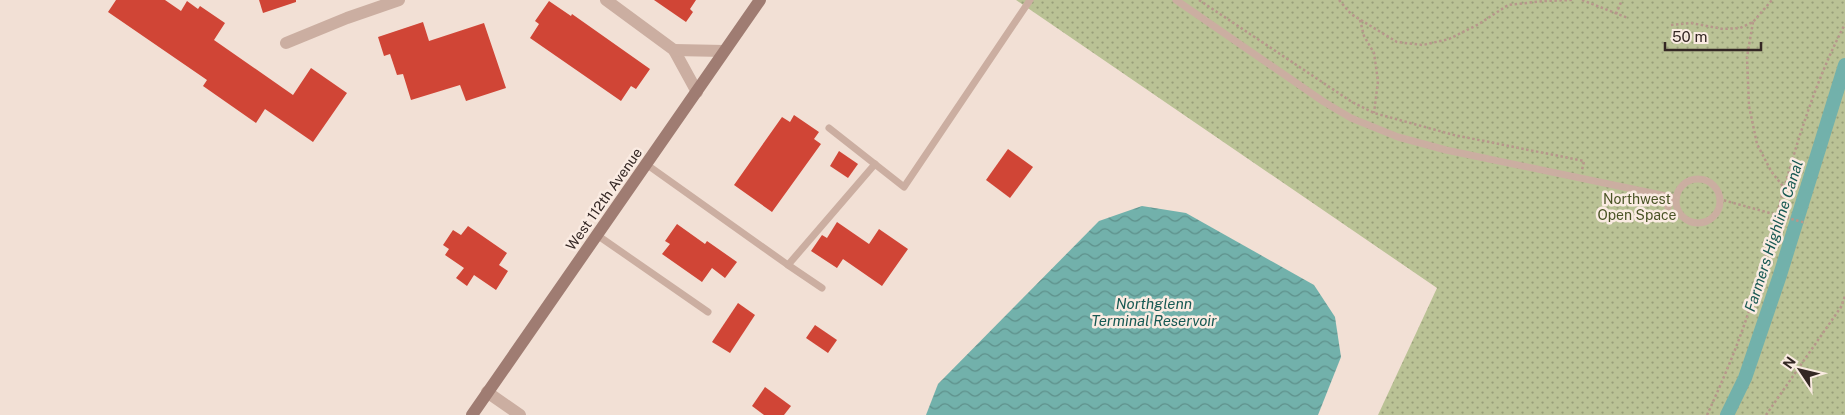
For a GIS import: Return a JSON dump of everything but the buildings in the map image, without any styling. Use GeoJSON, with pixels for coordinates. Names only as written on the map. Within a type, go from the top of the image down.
{"type":"FeatureCollection","features":[{"type":"Feature","properties":{"kind":"main road","name":"West 112th Avenue"},"geometry":{"type":"LineString","coordinates":[[472,415],[760,0]]}},
{"type":"Feature","properties":{"kind":"street"},"geometry":{"type":"LineString","coordinates":[[286,43],[347,18],[399,0]]}},
{"type":"Feature","properties":{"kind":"street"},"geometry":{"type":"LineString","coordinates":[[606,0],[674,50],[697,92]]}},
{"type":"Feature","properties":{"kind":"street"},"geometry":{"type":"LineString","coordinates":[[674,50],[724,51]]}},
{"type":"Feature","properties":{"kind":"street"},"geometry":{"type":"LineString","coordinates":[[487,392],[520,415]]}},
{"type":"Feature","properties":{"kind":"lane"},"geometry":{"type":"LineString","coordinates":[[828,128],[904,187],[1030,0]]}},
{"type":"Feature","properties":{"kind":"lane"},"geometry":{"type":"LineString","coordinates":[[1176,0],[1324,102],[1351,118],[1398,137],[1446,150],[1674,197]]}},
{"type":"Feature","properties":{"kind":"lane"},"geometry":{"type":"LineString","coordinates":[[646,164],[822,288]]}},
{"type":"Feature","properties":{"kind":"lane"},"geometry":{"type":"LineString","coordinates":[[788,265],[875,164]]}},
{"type":"Feature","properties":{"kind":"lane"},"geometry":{"type":"LineString","coordinates":[[1668,207],[1674,197],[1681,186],[1686,182],[1699,179],[1711,184],[1718,193],[1717,211],[1709,220],[1697,223],[1685,219],[1681,215],[1674,197]]}},
{"type":"Feature","properties":{"kind":"lane"},"geometry":{"type":"LineString","coordinates":[[597,235],[708,312]]}},
{"type":"Feature","properties":{"kind":"path"},"geometry":{"type":"LineString","coordinates":[[1199,0],[1352,102],[1374,113],[1454,135],[1584,161],[1580,177]]}},
{"type":"Feature","properties":{"kind":"path"},"geometry":{"type":"LineString","coordinates":[[1339,0],[1351,14],[1397,42],[1423,45],[1449,39],[1479,24],[1508,5],[1544,0],[1572,0]]}},
{"type":"Feature","properties":{"kind":"path"},"geometry":{"type":"LineString","coordinates":[[1582,0],[1628,18]]}},
{"type":"Feature","properties":{"kind":"path"},"geometry":{"type":"LineString","coordinates":[[1616,14],[1622,0]]}},
{"type":"Feature","properties":{"kind":"path"},"geometry":{"type":"LineString","coordinates":[[1671,25],[1691,23],[1724,29],[1740,28],[1753,22],[1772,0]]}},
{"type":"Feature","properties":{"kind":"path"},"geometry":{"type":"LineString","coordinates":[[1359,19],[1364,36],[1374,53],[1378,81],[1374,113]]}},
{"type":"Feature","properties":{"kind":"path"},"geometry":{"type":"LineString","coordinates":[[1753,22],[1747,57],[1749,106],[1757,144],[1771,170],[1784,188]]}},
{"type":"Feature","properties":{"kind":"path"},"geometry":{"type":"LineString","coordinates":[[1707,415],[1752,300],[1784,188],[1822,70],[1845,24]]}},
{"type":"Feature","properties":{"kind":"path"},"geometry":{"type":"LineString","coordinates":[[1719,199],[1806,223]]}},
{"type":"Feature","properties":{"kind":"path"},"geometry":{"type":"LineString","coordinates":[[1766,415],[1841,307],[1845,296]]}},
{"type":"Feature","properties":{"kind":"green space","name":"Northwest Open Space"},"geometry":{"type":"Polygon","coordinates":[[[1016,0],[1845,0],[1845,415],[1378,415],[1437,288],[1016,0]]]}},
{"type":"Feature","properties":{"kind":"water","name":"Northglenn Terminal Reservoir"},"geometry":{"type":"Polygon","coordinates":[[[1142,206],[1186,213],[1314,285],[1335,317],[1341,357],[1318,415],[926,415],[938,384],[1099,221],[1142,206]]]}},
{"type":"Feature","properties":{"kind":"waterway","name":"Farmers Highline Canal"},"geometry":{"type":"LineString","coordinates":[[1727,415],[1745,378],[1780,275],[1845,65]]}}]}
